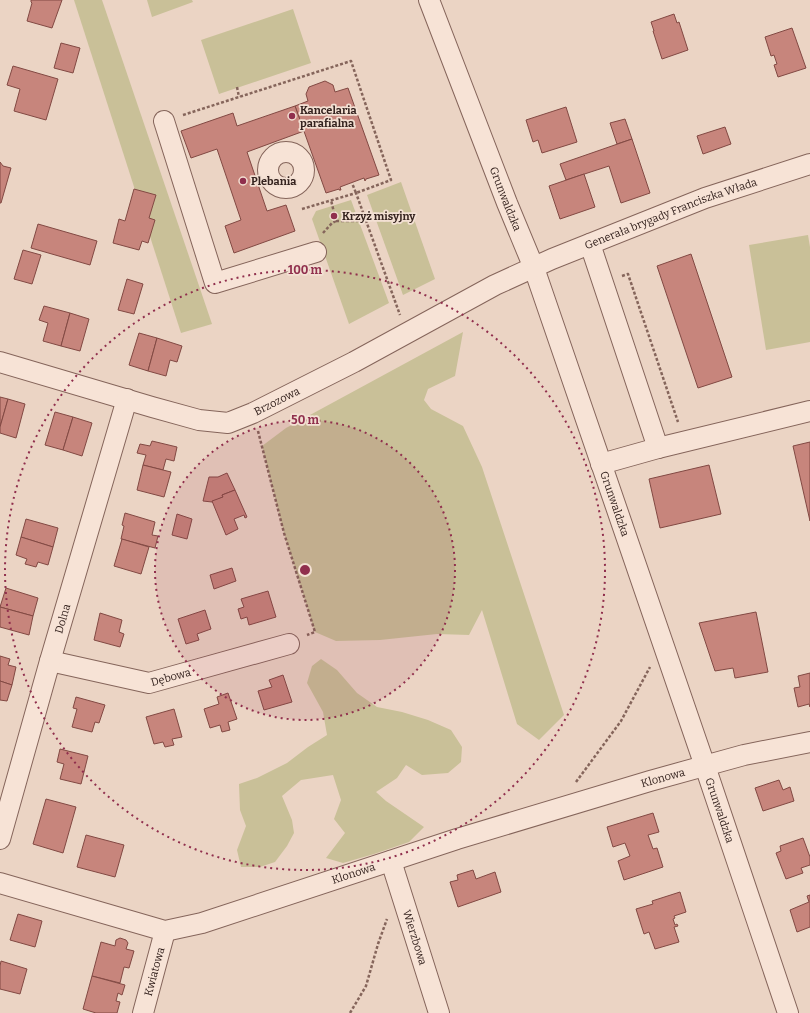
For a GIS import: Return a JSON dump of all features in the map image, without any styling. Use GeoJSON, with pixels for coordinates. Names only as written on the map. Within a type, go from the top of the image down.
{"type":"FeatureCollection","features":[{"type":"Feature","properties":{"kind":"street","name":"Grunwaldzka"},"geometry":{"type":"LineString","coordinates":[[429,0],[507,203],[534,268],[788,1013]]}},
{"type":"Feature","properties":{"kind":"street"},"geometry":{"type":"LineString","coordinates":[[164,121],[215,283],[316,244]]}},
{"type":"Feature","properties":{"kind":"street","name":"Generała brygady Franciszka Włada"},"geometry":{"type":"LineString","coordinates":[[534,268],[552,259],[705,198],[810,164]]}},
{"type":"Feature","properties":{"kind":"street"},"geometry":{"type":"LineString","coordinates":[[590,244],[658,448]]}},
{"type":"Feature","properties":{"kind":"street","name":"Brzozowa"},"geometry":{"type":"LineString","coordinates":[[0,362],[199,420],[228,423],[253,413],[354,362],[495,285],[534,268]]}},
{"type":"Feature","properties":{"kind":"street","name":"Dolna"},"geometry":{"type":"LineString","coordinates":[[0,839],[50,660],[127,399]]}},
{"type":"Feature","properties":{"kind":"street"},"geometry":{"type":"LineString","coordinates":[[601,464],[658,448],[810,411]]}},
{"type":"Feature","properties":{"kind":"street","name":"Dębowa"},"geometry":{"type":"LineString","coordinates":[[50,660],[149,683],[289,644]]}},
{"type":"Feature","properties":{"kind":"street","name":"Klonowa"},"geometry":{"type":"LineString","coordinates":[[0,883],[165,930],[202,923],[457,839],[566,806],[744,755],[810,742]]}},
{"type":"Feature","properties":{"kind":"street","name":"Wierzbowa"},"geometry":{"type":"LineString","coordinates":[[391,861],[439,1013]]}},
{"type":"Feature","properties":{"kind":"street","name":"Kwiatowa"},"geometry":{"type":"LineString","coordinates":[[143,1013],[165,930]]}},
{"type":"Feature","properties":{"kind":"path"},"geometry":{"type":"LineString","coordinates":[[164,121],[351,61],[391,180],[356,193],[302,209]]}},
{"type":"Feature","properties":{"kind":"path"},"geometry":{"type":"LineString","coordinates":[[237,88],[238,97]]}},
{"type":"Feature","properties":{"kind":"path"},"geometry":{"type":"LineString","coordinates":[[352,183],[406,333]]}},
{"type":"Feature","properties":{"kind":"path"},"geometry":{"type":"LineString","coordinates":[[331,200],[336,220]]}},
{"type":"Feature","properties":{"kind":"path"},"geometry":{"type":"LineString","coordinates":[[316,244],[323,233],[336,220],[356,221],[365,218]]}},
{"type":"Feature","properties":{"kind":"path"},"geometry":{"type":"LineString","coordinates":[[603,282],[628,274],[676,421],[679,424]]}},
{"type":"Feature","properties":{"kind":"path"},"geometry":{"type":"LineString","coordinates":[[253,413],[284,533],[314,632],[289,644]]}},
{"type":"Feature","properties":{"kind":"path"},"geometry":{"type":"LineString","coordinates":[[566,806],[564,797],[620,721],[655,658],[666,654]]}},
{"type":"Feature","properties":{"kind":"path"},"geometry":{"type":"LineString","coordinates":[[350,1013],[366,986],[378,944],[390,911],[394,907],[404,903]]}},
{"type":"Feature","properties":{"kind":"shaded area"},"geometry":{"type":"Polygon","coordinates":[[[74,0],[102,0],[212,324],[181,333],[74,0]]]}},
{"type":"Feature","properties":{"kind":"shaded area"},"geometry":{"type":"Polygon","coordinates":[[[147,0],[192,0],[193,2],[152,17],[147,0]]]}},
{"type":"Feature","properties":{"kind":"shaded area"},"geometry":{"type":"Polygon","coordinates":[[[293,9],[311,63],[219,94],[201,40],[293,9]]]}},
{"type":"Feature","properties":{"kind":"shaded area"},"geometry":{"type":"Polygon","coordinates":[[[401,182],[435,279],[403,295],[367,195],[401,182]]]}},
{"type":"Feature","properties":{"kind":"shaded area"},"geometry":{"type":"Polygon","coordinates":[[[351,200],[389,303],[349,324],[312,219],[316,211],[351,200]]]}},
{"type":"Feature","properties":{"kind":"shaded area"},"geometry":{"type":"Polygon","coordinates":[[[808,235],[810,247],[810,342],[766,350],[749,245],[808,235]]]}},
{"type":"Feature","properties":{"kind":"shaded area"},"geometry":{"type":"Polygon","coordinates":[[[463,332],[455,376],[428,389],[424,400],[431,409],[463,426],[482,467],[564,715],[539,740],[517,724],[482,610],[469,635],[437,634],[380,640],[336,641],[315,632],[284,533],[262,446],[286,428],[463,332]]]}},
{"type":"Feature","properties":{"kind":"shaded area"},"geometry":{"type":"Polygon","coordinates":[[[321,659],[337,670],[357,693],[377,707],[402,712],[428,720],[451,730],[462,747],[461,762],[448,773],[422,775],[406,765],[397,778],[376,792],[386,801],[424,827],[409,842],[343,863],[326,858],[345,833],[334,819],[341,800],[333,775],[301,780],[282,796],[292,820],[294,833],[287,846],[275,862],[260,867],[241,867],[237,850],[246,826],[240,810],[239,784],[257,778],[287,763],[327,735],[323,712],[307,683],[312,666],[321,659]]]}},
{"type":"Feature","properties":{"kind":"building"},"geometry":{"type":"Polygon","coordinates":[[[31,0],[62,0],[52,28],[27,21],[32,3],[31,0]]]}},
{"type":"Feature","properties":{"kind":"building"},"geometry":{"type":"Polygon","coordinates":[[[674,14],[677,23],[679,22],[688,50],[662,59],[651,22],[674,14]]]}},
{"type":"Feature","properties":{"kind":"building"},"geometry":{"type":"Polygon","coordinates":[[[792,28],[806,68],[778,77],[774,65],[777,64],[774,55],[771,56],[765,37],[792,28]]]}},
{"type":"Feature","properties":{"kind":"building"},"geometry":{"type":"Polygon","coordinates":[[[61,43],[80,48],[73,73],[54,68],[61,43]]]}},
{"type":"Feature","properties":{"kind":"building"},"geometry":{"type":"Polygon","coordinates":[[[13,66],[58,79],[46,120],[14,111],[20,89],[7,85],[13,66]]]}},
{"type":"Feature","properties":{"kind":"building"},"geometry":{"type":"Polygon","coordinates":[[[325,81],[333,85],[335,92],[348,88],[379,175],[366,179],[365,181],[364,178],[340,187],[341,190],[339,189],[326,193],[295,106],[308,101],[306,94],[309,87],[325,81]]]}},
{"type":"Feature","properties":{"kind":"building","name":"Plebania"},"geometry":{"type":"Polygon","coordinates":[[[295,106],[304,131],[247,152],[267,211],[286,205],[295,231],[234,253],[225,226],[241,220],[217,149],[191,158],[181,131],[233,113],[237,126],[295,106]]]}},
{"type":"Feature","properties":{"kind":"building"},"geometry":{"type":"Polygon","coordinates":[[[566,107],[577,142],[542,153],[538,140],[533,142],[526,120],[566,107]]]}},
{"type":"Feature","properties":{"kind":"building"},"geometry":{"type":"Polygon","coordinates":[[[625,119],[632,139],[617,144],[610,123],[625,119]]]}},
{"type":"Feature","properties":{"kind":"building"},"geometry":{"type":"Polygon","coordinates":[[[725,127],[731,144],[703,154],[697,136],[725,127]]]}},
{"type":"Feature","properties":{"kind":"building"},"geometry":{"type":"Polygon","coordinates":[[[632,139],[650,193],[621,203],[609,166],[566,180],[560,164],[632,139]]]}},
{"type":"Feature","properties":{"kind":"building"},"geometry":{"type":"Polygon","coordinates":[[[0,162],[3,166],[11,168],[1,203],[0,203],[0,162]]]}},
{"type":"Feature","properties":{"kind":"building"},"geometry":{"type":"Polygon","coordinates":[[[584,174],[595,207],[560,219],[549,186],[584,174]]]}},
{"type":"Feature","properties":{"kind":"building"},"geometry":{"type":"Polygon","coordinates":[[[134,189],[156,195],[149,218],[155,220],[148,243],[142,241],[139,250],[113,243],[119,219],[125,221],[134,189]]]}},
{"type":"Feature","properties":{"kind":"building"},"geometry":{"type":"Polygon","coordinates":[[[38,224],[97,241],[90,265],[31,248],[38,224]]]}},
{"type":"Feature","properties":{"kind":"building"},"geometry":{"type":"Polygon","coordinates":[[[23,250],[41,255],[32,284],[14,279],[23,250]]]}},
{"type":"Feature","properties":{"kind":"building"},"geometry":{"type":"Polygon","coordinates":[[[691,254],[732,377],[698,388],[657,266],[691,254]]]}},
{"type":"Feature","properties":{"kind":"building"},"geometry":{"type":"Polygon","coordinates":[[[127,279],[143,284],[134,314],[118,310],[127,279]]]}},
{"type":"Feature","properties":{"kind":"building"},"geometry":{"type":"Polygon","coordinates":[[[44,306],[70,313],[61,346],[43,341],[48,323],[39,320],[44,306]]]}},
{"type":"Feature","properties":{"kind":"building"},"geometry":{"type":"Polygon","coordinates":[[[70,313],[89,319],[80,351],[61,346],[70,313]]]}},
{"type":"Feature","properties":{"kind":"building"},"geometry":{"type":"Polygon","coordinates":[[[139,333],[157,338],[148,371],[129,365],[139,333]]]}},
{"type":"Feature","properties":{"kind":"building"},"geometry":{"type":"Polygon","coordinates":[[[157,338],[182,346],[177,362],[170,360],[166,376],[148,371],[157,338]]]}},
{"type":"Feature","properties":{"kind":"building"},"geometry":{"type":"Polygon","coordinates":[[[0,397],[8,399],[0,427],[0,397]]]}},
{"type":"Feature","properties":{"kind":"building"},"geometry":{"type":"Polygon","coordinates":[[[8,399],[25,404],[16,438],[0,433],[0,427],[8,399]]]}},
{"type":"Feature","properties":{"kind":"building"},"geometry":{"type":"Polygon","coordinates":[[[55,412],[73,417],[63,450],[45,445],[55,412]]]}},
{"type":"Feature","properties":{"kind":"building"},"geometry":{"type":"Polygon","coordinates":[[[73,417],[92,423],[82,456],[63,450],[73,417]]]}},
{"type":"Feature","properties":{"kind":"building"},"geometry":{"type":"Polygon","coordinates":[[[152,441],[177,447],[174,461],[166,459],[163,470],[143,465],[146,455],[137,453],[140,444],[150,446],[152,441]]]}},
{"type":"Feature","properties":{"kind":"building"},"geometry":{"type":"Polygon","coordinates":[[[810,442],[810,521],[793,446],[810,442]]]}},
{"type":"Feature","properties":{"kind":"building"},"geometry":{"type":"Polygon","coordinates":[[[143,465],[171,472],[164,497],[137,490],[143,465]]]}},
{"type":"Feature","properties":{"kind":"building"},"geometry":{"type":"Polygon","coordinates":[[[709,465],[721,514],[660,528],[649,479],[709,465]]]}},
{"type":"Feature","properties":{"kind":"building"},"geometry":{"type":"Polygon","coordinates":[[[227,473],[235,490],[222,495],[223,497],[212,502],[203,501],[209,477],[218,477],[227,473]]]}},
{"type":"Feature","properties":{"kind":"building"},"geometry":{"type":"Polygon","coordinates":[[[235,490],[247,517],[245,518],[244,515],[234,519],[238,529],[226,535],[212,501],[235,490]]]}},
{"type":"Feature","properties":{"kind":"building"},"geometry":{"type":"Polygon","coordinates":[[[125,513],[155,522],[152,535],[158,536],[155,548],[121,539],[125,513]]]}},
{"type":"Feature","properties":{"kind":"building"},"geometry":{"type":"Polygon","coordinates":[[[177,514],[192,519],[187,539],[172,535],[177,514]]]}},
{"type":"Feature","properties":{"kind":"building"},"geometry":{"type":"Polygon","coordinates":[[[26,519],[58,528],[53,547],[21,537],[26,519]]]}},
{"type":"Feature","properties":{"kind":"building"},"geometry":{"type":"Polygon","coordinates":[[[21,537],[53,547],[48,565],[38,562],[36,567],[25,564],[27,559],[16,555],[21,537]]]}},
{"type":"Feature","properties":{"kind":"building"},"geometry":{"type":"Polygon","coordinates":[[[122,539],[149,547],[141,574],[114,566],[122,539]]]}},
{"type":"Feature","properties":{"kind":"building"},"geometry":{"type":"Polygon","coordinates":[[[232,568],[236,581],[214,589],[210,575],[232,568]]]}},
{"type":"Feature","properties":{"kind":"building"},"geometry":{"type":"Polygon","coordinates":[[[6,588],[38,598],[33,616],[0,607],[6,588]]]}},
{"type":"Feature","properties":{"kind":"building"},"geometry":{"type":"Polygon","coordinates":[[[268,591],[276,617],[249,625],[247,617],[241,619],[238,609],[244,607],[241,599],[268,591]]]}},
{"type":"Feature","properties":{"kind":"building"},"geometry":{"type":"Polygon","coordinates":[[[0,607],[33,616],[29,635],[0,627],[0,607]]]}},
{"type":"Feature","properties":{"kind":"building"},"geometry":{"type":"Polygon","coordinates":[[[205,610],[211,629],[197,634],[199,640],[186,644],[178,619],[205,610]]]}},
{"type":"Feature","properties":{"kind":"building"},"geometry":{"type":"Polygon","coordinates":[[[756,612],[768,672],[735,678],[733,668],[715,671],[699,623],[756,612]]]}},
{"type":"Feature","properties":{"kind":"building"},"geometry":{"type":"Polygon","coordinates":[[[100,613],[122,620],[119,632],[124,634],[120,647],[94,640],[100,613]]]}},
{"type":"Feature","properties":{"kind":"building"},"geometry":{"type":"Polygon","coordinates":[[[0,656],[10,659],[8,665],[16,667],[12,685],[0,681],[0,656]]]}},
{"type":"Feature","properties":{"kind":"building"},"geometry":{"type":"Polygon","coordinates":[[[810,673],[810,707],[809,704],[798,707],[794,688],[800,687],[798,676],[810,673]]]}},
{"type":"Feature","properties":{"kind":"building"},"geometry":{"type":"Polygon","coordinates":[[[283,675],[292,702],[264,710],[258,691],[272,687],[269,680],[283,675]]]}},
{"type":"Feature","properties":{"kind":"building"},"geometry":{"type":"Polygon","coordinates":[[[0,681],[12,685],[7,701],[0,700],[0,681]]]}},
{"type":"Feature","properties":{"kind":"building"},"geometry":{"type":"Polygon","coordinates":[[[228,693],[237,719],[228,722],[230,730],[222,732],[220,725],[210,728],[204,709],[219,704],[217,697],[228,693]]]}},
{"type":"Feature","properties":{"kind":"building"},"geometry":{"type":"Polygon","coordinates":[[[76,697],[105,705],[99,723],[95,722],[92,732],[72,727],[77,709],[73,708],[76,697]]]}},
{"type":"Feature","properties":{"kind":"building"},"geometry":{"type":"Polygon","coordinates":[[[174,709],[182,737],[172,739],[174,745],[165,747],[163,742],[154,744],[146,717],[174,709]]]}},
{"type":"Feature","properties":{"kind":"building"},"geometry":{"type":"Polygon","coordinates":[[[60,749],[88,756],[81,784],[60,779],[64,764],[57,762],[60,749]]]}},
{"type":"Feature","properties":{"kind":"building"},"geometry":{"type":"Polygon","coordinates":[[[779,780],[783,790],[790,787],[794,801],[763,811],[755,788],[779,780]]]}},
{"type":"Feature","properties":{"kind":"building"},"geometry":{"type":"Polygon","coordinates":[[[46,799],[76,807],[63,853],[33,844],[46,799]]]}},
{"type":"Feature","properties":{"kind":"building"},"geometry":{"type":"Polygon","coordinates":[[[653,813],[659,832],[648,835],[653,849],[657,848],[663,867],[624,880],[618,861],[630,856],[625,843],[613,847],[607,827],[653,813]]]}},
{"type":"Feature","properties":{"kind":"building"},"geometry":{"type":"Polygon","coordinates":[[[86,835],[124,845],[115,877],[77,867],[86,835]]]}},
{"type":"Feature","properties":{"kind":"building"},"geometry":{"type":"Polygon","coordinates":[[[803,838],[810,857],[810,865],[801,868],[803,873],[786,879],[776,853],[781,851],[780,846],[803,838]]]}},
{"type":"Feature","properties":{"kind":"building"},"geometry":{"type":"Polygon","coordinates":[[[473,870],[476,879],[495,872],[501,892],[458,907],[450,882],[458,880],[457,875],[473,870]]]}},
{"type":"Feature","properties":{"kind":"building"},"geometry":{"type":"Polygon","coordinates":[[[680,892],[686,912],[674,916],[675,918],[673,919],[675,925],[677,924],[678,926],[674,927],[679,942],[655,949],[649,932],[644,934],[636,909],[653,904],[652,901],[680,892]]]}},
{"type":"Feature","properties":{"kind":"building"},"geometry":{"type":"Polygon","coordinates":[[[810,895],[810,927],[797,932],[790,910],[809,902],[807,896],[810,895]]]}},
{"type":"Feature","properties":{"kind":"building"},"geometry":{"type":"Polygon","coordinates":[[[18,914],[42,921],[35,947],[10,940],[18,914]]]}},
{"type":"Feature","properties":{"kind":"building"},"geometry":{"type":"Polygon","coordinates":[[[120,938],[126,940],[128,943],[126,949],[134,951],[129,968],[124,967],[120,983],[92,976],[101,942],[115,946],[116,940],[120,938]]]}},
{"type":"Feature","properties":{"kind":"building"},"geometry":{"type":"Polygon","coordinates":[[[1,961],[27,969],[20,994],[0,989],[1,961]]]}},
{"type":"Feature","properties":{"kind":"building"},"geometry":{"type":"Polygon","coordinates":[[[92,976],[125,985],[122,995],[118,993],[116,1001],[120,1002],[117,1013],[96,1013],[83,1009],[92,976]]]}},
{"type":"Feature","properties":{"kind":"place","name":"Kancelaria parafialna"},"geometry":{"type":"Point","coordinates":[292,116]}},
{"type":"Feature","properties":{"kind":"place","name":"Plebania"},"geometry":{"type":"Point","coordinates":[243,181]}},
{"type":"Feature","properties":{"kind":"place","name":"Krzyż misyjny"},"geometry":{"type":"Point","coordinates":[334,216]}}]}
